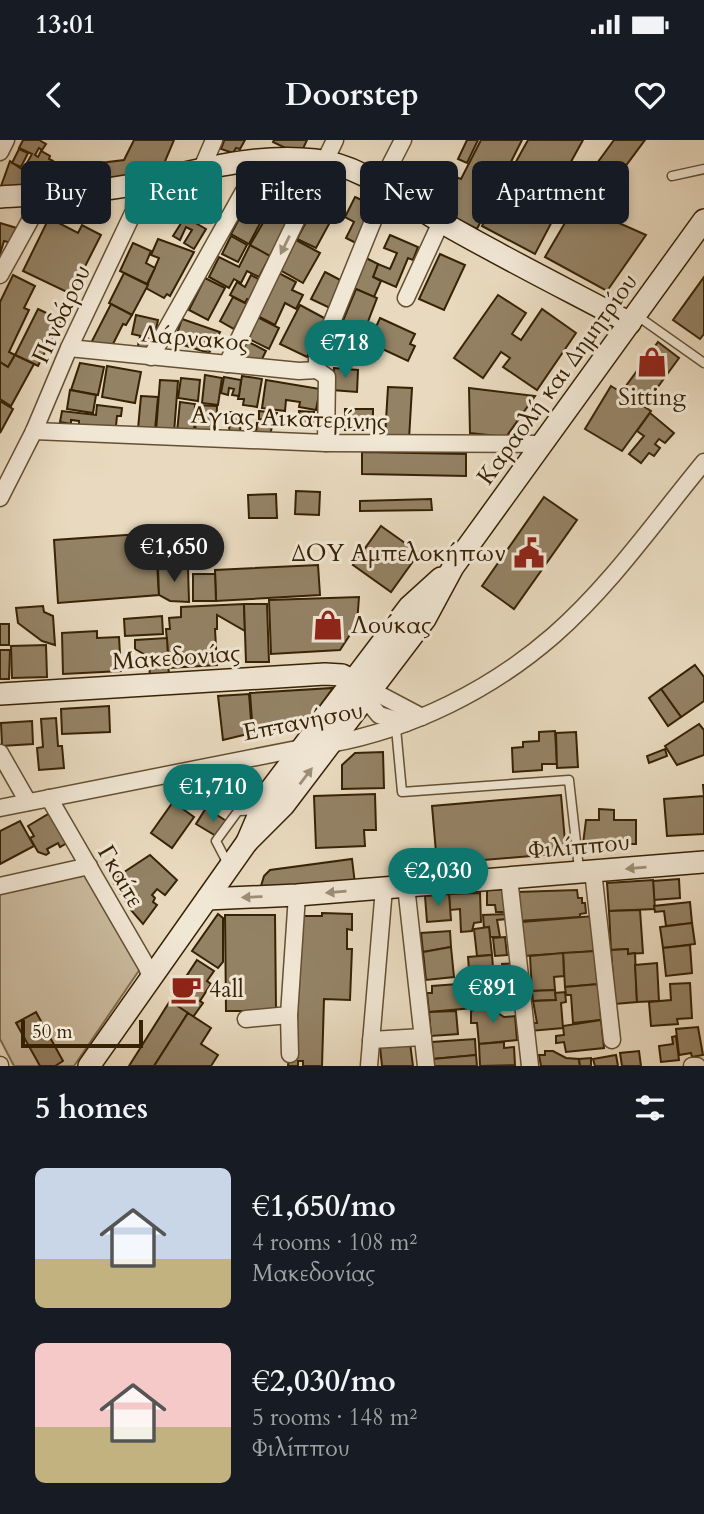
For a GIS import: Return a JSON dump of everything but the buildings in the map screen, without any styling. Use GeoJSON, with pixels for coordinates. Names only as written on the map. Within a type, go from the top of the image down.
{"type":"FeatureCollection","features":[{"type":"Feature","properties":{"kind":"street"},"geometry":{"type":"LineString","coordinates":[[0,152],[6,140]]}},
{"type":"Feature","properties":{"kind":"street"},"geometry":{"type":"LineString","coordinates":[[205,161],[215,140]]}},
{"type":"Feature","properties":{"kind":"street"},"geometry":{"type":"LineString","coordinates":[[325,161],[335,140]]}},
{"type":"Feature","properties":{"kind":"street"},"geometry":{"type":"LineString","coordinates":[[394,161],[403,140]]}},
{"type":"Feature","properties":{"kind":"street"},"geometry":{"type":"LineString","coordinates":[[151,357],[262,159]]}},
{"type":"Feature","properties":{"kind":"street"},"geometry":{"type":"LineString","coordinates":[[222,165],[262,159],[304,161]]}},
{"type":"Feature","properties":{"kind":"street"},"geometry":{"type":"LineString","coordinates":[[0,197],[21,196]]}},
{"type":"Feature","properties":{"kind":"street","name":"Καραολή και Δημητρίου"},"geometry":{"type":"LineString","coordinates":[[247,842],[284,805],[330,744],[409,607],[453,567],[704,220]]}},
{"type":"Feature","properties":{"kind":"street"},"geometry":{"type":"LineString","coordinates":[[0,275],[28,224]]}},
{"type":"Feature","properties":{"kind":"street","name":"Πινδάρου"},"geometry":{"type":"LineString","coordinates":[[0,498],[34,431],[69,348],[128,224]]}},
{"type":"Feature","properties":{"kind":"street"},"geometry":{"type":"LineString","coordinates":[[227,364],[295,224]]}},
{"type":"Feature","properties":{"kind":"street"},"geometry":{"type":"LineString","coordinates":[[326,443],[327,377],[317,370],[317,359],[369,224]]}},
{"type":"Feature","properties":{"kind":"street"},"geometry":{"type":"LineString","coordinates":[[406,298],[440,224]]}},
{"type":"Feature","properties":{"kind":"street"},"geometry":{"type":"LineString","coordinates":[[445,224],[633,319]]}},
{"type":"Feature","properties":{"kind":"street","name":"Λάρνακος"},"geometry":{"type":"LineString","coordinates":[[69,348],[299,371],[317,370]]}},
{"type":"Feature","properties":{"kind":"street","name":"Αγιας Αικατερίνης"},"geometry":{"type":"LineString","coordinates":[[34,431],[326,443],[543,444]]}},
{"type":"Feature","properties":{"kind":"street","name":"Επτανήσου"},"geometry":{"type":"LineString","coordinates":[[0,808],[330,744],[409,723],[492,680],[554,635],[610,578],[704,461]]}},
{"type":"Feature","properties":{"kind":"street","name":"Μακεδονίας"},"geometry":{"type":"LineString","coordinates":[[0,694],[325,674],[342,675],[363,690]]}},
{"type":"Feature","properties":{"kind":"street","name":"Καραολή και Δημητρίου"},"geometry":{"type":"LineString","coordinates":[[89,1066],[247,842],[268,793],[302,748],[363,690]]}},
{"type":"Feature","properties":{"kind":"street","name":"Επτανήσου"},"geometry":{"type":"LineString","coordinates":[[363,690],[379,715],[409,723]]}},
{"type":"Feature","properties":{"kind":"street"},"geometry":{"type":"LineString","coordinates":[[0,753],[28,802]]}},
{"type":"Feature","properties":{"kind":"street","name":"Γκαίτε"},"geometry":{"type":"LineString","coordinates":[[50,797],[147,967],[151,979]]}},
{"type":"Feature","properties":{"kind":"street","name":"Φιλίππου"},"geometry":{"type":"LineString","coordinates":[[208,899],[297,895],[704,864]]}},
{"type":"Feature","properties":{"kind":"street"},"geometry":{"type":"LineString","coordinates":[[0,886],[89,866]]}},
{"type":"Feature","properties":{"kind":"street"},"geometry":{"type":"LineString","coordinates":[[586,872],[612,1040]]}},
{"type":"Feature","properties":{"kind":"street"},"geometry":{"type":"LineString","coordinates":[[509,878],[530,1066]]}},
{"type":"Feature","properties":{"kind":"street"},"geometry":{"type":"LineString","coordinates":[[406,886],[426,1066]]}},
{"type":"Feature","properties":{"kind":"street"},"geometry":{"type":"LineString","coordinates":[[369,1066],[384,888]]}},
{"type":"Feature","properties":{"kind":"street"},"geometry":{"type":"LineString","coordinates":[[290,1054],[289,1015],[297,895]]}},
{"type":"Feature","properties":{"kind":"street"},"geometry":{"type":"LineString","coordinates":[[246,1019],[289,1015]]}},
{"type":"Feature","properties":{"kind":"street"},"geometry":{"type":"LineString","coordinates":[[371,1040],[423,1037]]}},
{"type":"Feature","properties":{"kind":"lane"},"geometry":{"type":"LineString","coordinates":[[672,176],[704,169]]}},
{"type":"Feature","properties":{"kind":"lane"},"geometry":{"type":"LineString","coordinates":[[633,319],[704,363]]}},
{"type":"Feature","properties":{"kind":"lane"},"geometry":{"type":"LineString","coordinates":[[409,723],[402,792],[569,780],[586,872]]}},
{"type":"Feature","properties":{"kind":"lane"},"geometry":{"type":"LineString","coordinates":[[230,867],[216,841],[238,811],[262,810]]}},
{"type":"Feature","properties":{"kind":"shaded area"},"geometry":{"type":"Polygon","coordinates":[[[86,875],[140,969],[74,1066],[14,1066],[0,1039],[0,894],[86,875]]]}},
{"type":"Feature","properties":{"kind":"place","name":"Sitting"},"geometry":{"type":"Point","coordinates":[652,362]}},
{"type":"Feature","properties":{"kind":"place","name":"ΔΟΥ Αμπελοκήπων"},"geometry":{"type":"Point","coordinates":[529,553]}},
{"type":"Feature","properties":{"kind":"place","name":"Λούκας"},"geometry":{"type":"Point","coordinates":[328,625]}},
{"type":"Feature","properties":{"kind":"place","name":"4all"},"geometry":{"type":"Point","coordinates":[186,989]}}]}
